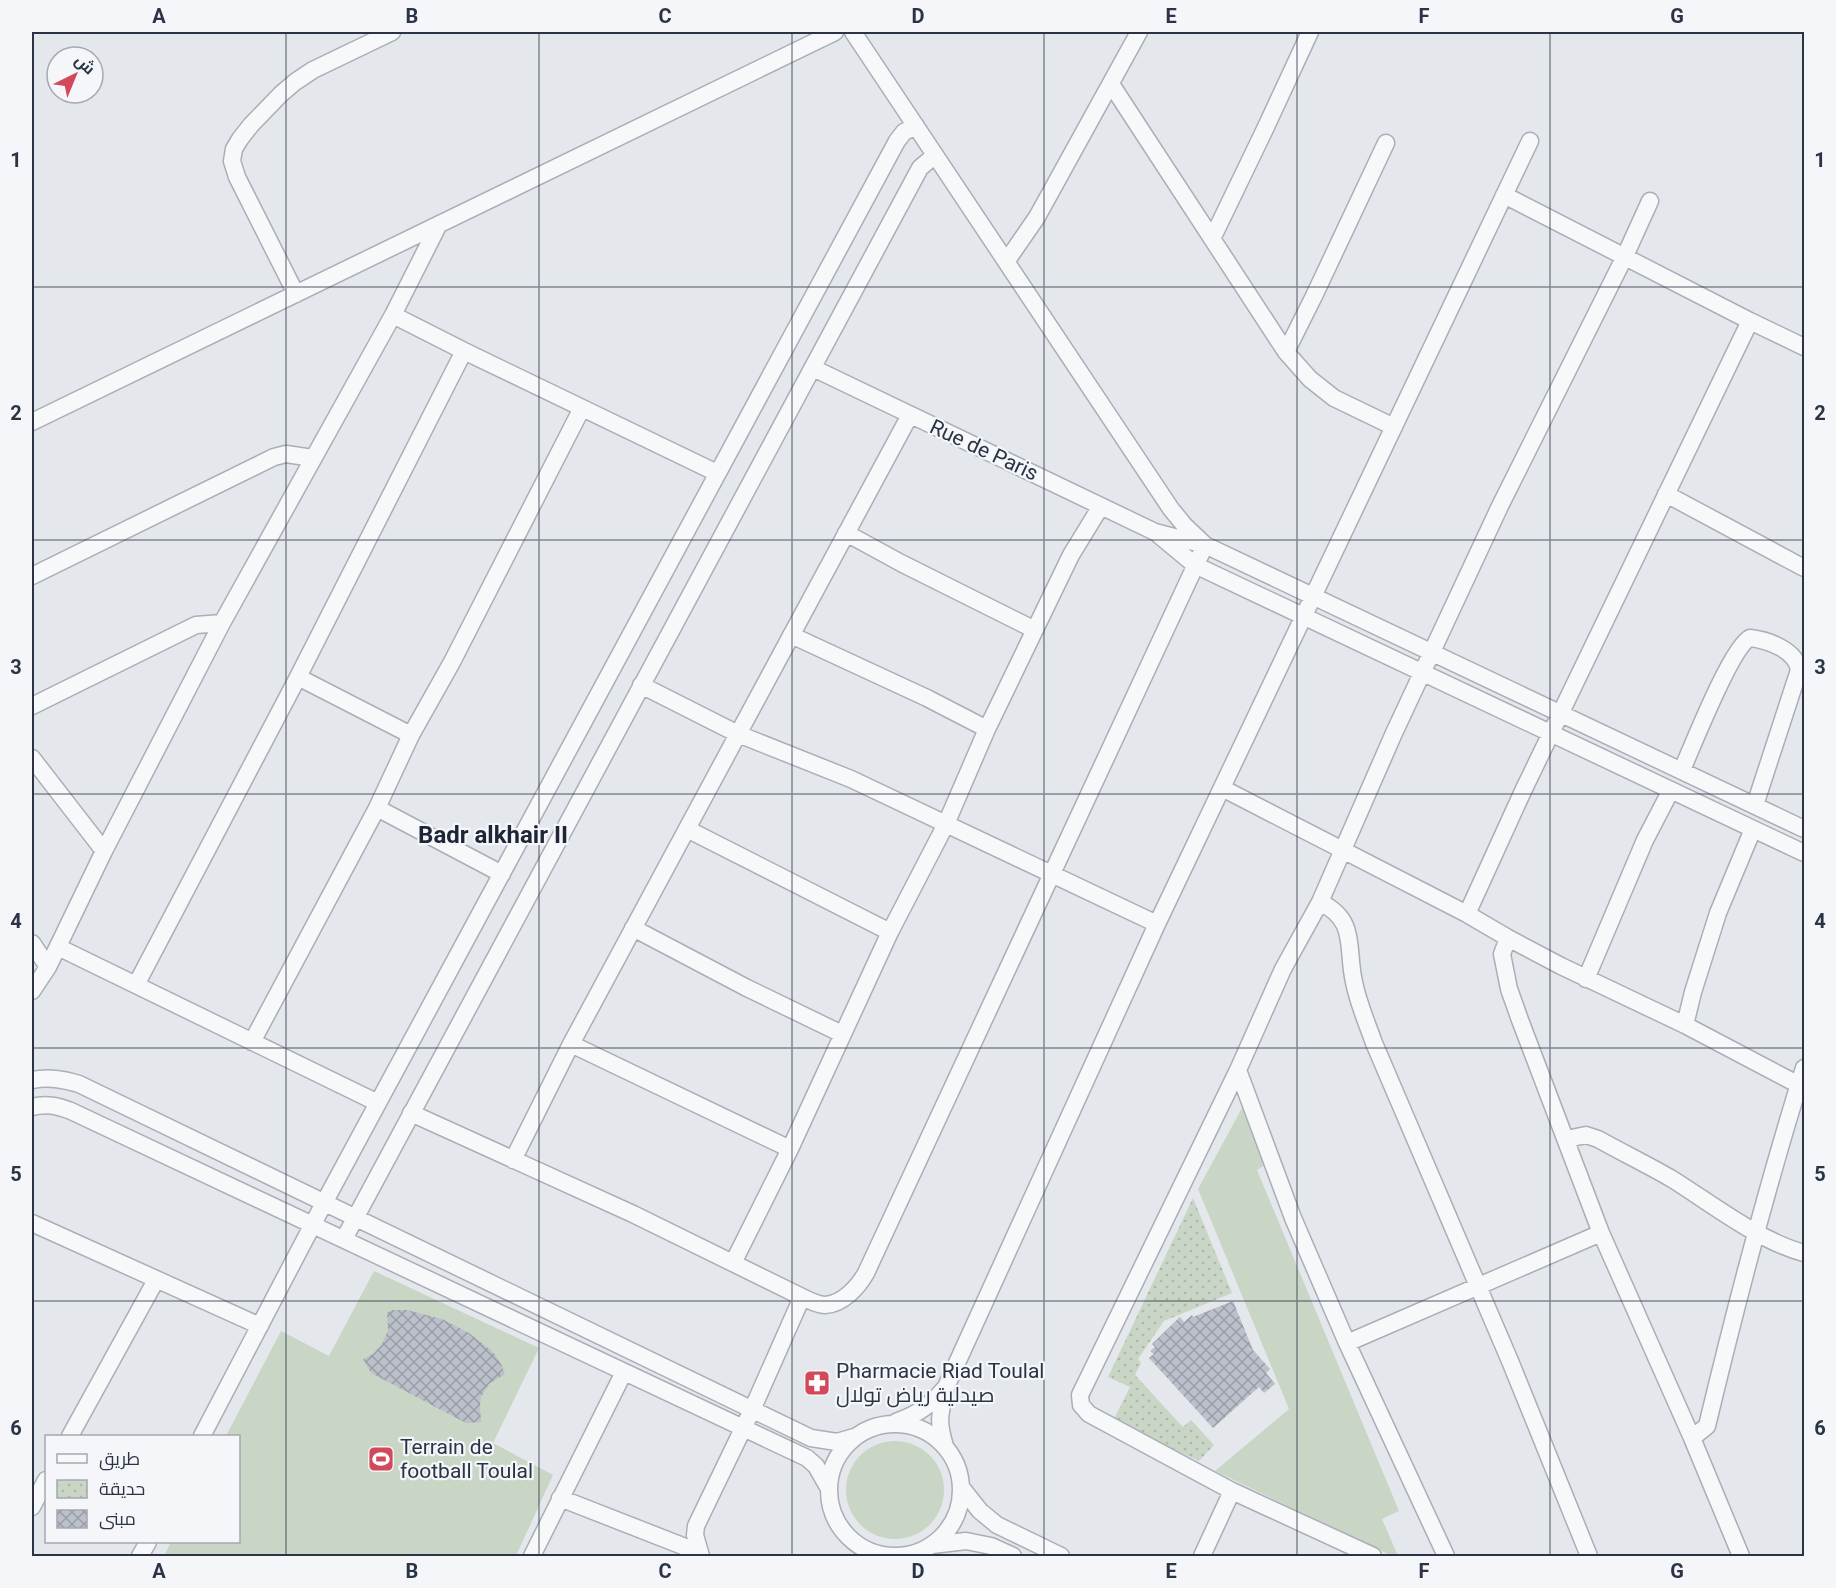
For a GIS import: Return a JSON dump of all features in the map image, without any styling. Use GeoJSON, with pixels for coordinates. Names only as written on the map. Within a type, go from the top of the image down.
{"type":"FeatureCollection","features":[{"type":"Feature","properties":{"kind":"street"},"geometry":{"type":"LineString","coordinates":[[296,294],[237,177],[232,161],[234,149],[251,125],[295,82],[313,70],[392,32]]}},
{"type":"Feature","properties":{"kind":"street"},"geometry":{"type":"LineString","coordinates":[[32,422],[835,32]]}},
{"type":"Feature","properties":{"kind":"street"},"geometry":{"type":"LineString","coordinates":[[853,32],[1171,509],[1205,545]]}},
{"type":"Feature","properties":{"kind":"street"},"geometry":{"type":"LineString","coordinates":[[1006,262],[1037,218],[1139,32]]}},
{"type":"Feature","properties":{"kind":"street"},"geometry":{"type":"LineString","coordinates":[[1212,239],[1310,32]]}},
{"type":"Feature","properties":{"kind":"street"},"geometry":{"type":"LineString","coordinates":[[1111,84],[1286,352],[1310,380],[1334,398],[1394,427]]}},
{"type":"Feature","properties":{"kind":"street"},"geometry":{"type":"LineString","coordinates":[[203,1435],[324,1203],[897,141],[904,132],[916,126]]}},
{"type":"Feature","properties":{"kind":"street"},"geometry":{"type":"LineString","coordinates":[[842,1529],[853,1541],[867,1550],[882,1555],[897,1556],[916,1553],[932,1545],[945,1534],[954,1520],[960,1504],[962,1487],[957,1466],[945,1446],[941,1431],[939,1417],[946,1387],[1157,924],[1530,141]]}},
{"type":"Feature","properties":{"kind":"street"},"geometry":{"type":"LineString","coordinates":[[1286,352],[1386,143]]}},
{"type":"Feature","properties":{"kind":"street"},"geometry":{"type":"LineString","coordinates":[[344,1239],[921,168],[935,155]]}},
{"type":"Feature","properties":{"kind":"street"},"geometry":{"type":"LineString","coordinates":[[1504,195],[1804,347]]}},
{"type":"Feature","properties":{"kind":"street"},"geometry":{"type":"LineString","coordinates":[[1373,1557],[1232,1491],[1089,1414],[1081,1405],[1080,1395],[1238,1070],[1283,969],[1320,902],[1394,733],[1500,506],[1625,256],[1650,201]]}},
{"type":"Feature","properties":{"kind":"street"},"geometry":{"type":"LineString","coordinates":[[32,991],[48,967],[104,851],[222,623],[393,315],[439,224]]}},
{"type":"Feature","properties":{"kind":"street"},"geometry":{"type":"LineString","coordinates":[[393,315],[717,473]]}},
{"type":"Feature","properties":{"kind":"street"},"geometry":{"type":"LineString","coordinates":[[1467,914],[1750,321]]}},
{"type":"Feature","properties":{"kind":"street"},"geometry":{"type":"LineString","coordinates":[[136,985],[298,677],[464,351]]}},
{"type":"Feature","properties":{"kind":"street","name":"Rue de Paris"},"geometry":{"type":"LineString","coordinates":[[813,368],[1155,532]]}},
{"type":"Feature","properties":{"kind":"street"},"geometry":{"type":"LineString","coordinates":[[252,1042],[377,808],[411,735],[452,662],[582,408]]}},
{"type":"Feature","properties":{"kind":"street"},"geometry":{"type":"LineString","coordinates":[[513,1160],[571,1044],[910,415]]}},
{"type":"Feature","properties":{"kind":"street"},"geometry":{"type":"LineString","coordinates":[[32,576],[274,457],[286,454],[313,458]]}},
{"type":"Feature","properties":{"kind":"street"},"geometry":{"type":"LineString","coordinates":[[1666,494],[1804,568]]}},
{"type":"Feature","properties":{"kind":"street"},"geometry":{"type":"LineString","coordinates":[[733,1263],[790,1149],[890,932],[946,824],[987,729],[1071,555],[1101,506]]}},
{"type":"Feature","properties":{"kind":"street"},"geometry":{"type":"LineString","coordinates":[[1155,532],[1205,545],[1804,829]]}},
{"type":"Feature","properties":{"kind":"street"},"geometry":{"type":"LineString","coordinates":[[1155,532],[1195,565],[1804,854]]}},
{"type":"Feature","properties":{"kind":"street"},"geometry":{"type":"LineString","coordinates":[[846,533],[1035,630]]}},
{"type":"Feature","properties":{"kind":"street"},"geometry":{"type":"LineString","coordinates":[[411,1113],[633,1214],[802,1297],[824,1305],[838,1301],[849,1294],[861,1283],[866,1273],[1205,545]]}},
{"type":"Feature","properties":{"kind":"street"},"geometry":{"type":"LineString","coordinates":[[32,706],[196,626],[222,623]]}},
{"type":"Feature","properties":{"kind":"street"},"geometry":{"type":"LineString","coordinates":[[791,636],[927,698],[987,729]]}},
{"type":"Feature","properties":{"kind":"street"},"geometry":{"type":"LineString","coordinates":[[1682,770],[1742,644],[1750,638],[1781,648],[1796,660],[1799,670],[1755,805]]}},
{"type":"Feature","properties":{"kind":"street"},"geometry":{"type":"LineString","coordinates":[[298,677],[411,735]]}},
{"type":"Feature","properties":{"kind":"street"},"geometry":{"type":"LineString","coordinates":[[641,685],[738,734],[851,779],[1157,924]]}},
{"type":"Feature","properties":{"kind":"street"},"geometry":{"type":"LineString","coordinates":[[32,758],[104,851]]}},
{"type":"Feature","properties":{"kind":"street"},"geometry":{"type":"LineString","coordinates":[[1222,788],[1467,914],[1508,938],[1685,1025],[1799,1085]]}},
{"type":"Feature","properties":{"kind":"street"},"geometry":{"type":"LineString","coordinates":[[1586,978],[1645,840],[1671,790]]}},
{"type":"Feature","properties":{"kind":"street"},"geometry":{"type":"LineString","coordinates":[[377,808],[502,874]]}},
{"type":"Feature","properties":{"kind":"street"},"geometry":{"type":"LineString","coordinates":[[687,829],[890,932]]}},
{"type":"Feature","properties":{"kind":"street"},"geometry":{"type":"LineString","coordinates":[[1685,1025],[1718,914],[1753,829]]}},
{"type":"Feature","properties":{"kind":"street"},"geometry":{"type":"LineString","coordinates":[[1320,902],[1334,909],[1346,928],[1353,980],[1374,1043],[1510,1361],[1589,1557]]}},
{"type":"Feature","properties":{"kind":"street"},"geometry":{"type":"LineString","coordinates":[[633,928],[747,988],[843,1034]]}},
{"type":"Feature","properties":{"kind":"street"},"geometry":{"type":"LineString","coordinates":[[1508,938],[1502,954],[1509,989],[1601,1233],[1692,1438],[1741,1557]]}},
{"type":"Feature","properties":{"kind":"street"},"geometry":{"type":"LineString","coordinates":[[32,943],[48,967]]}},
{"type":"Feature","properties":{"kind":"street"},"geometry":{"type":"LineString","coordinates":[[58,947],[378,1103]]}},
{"type":"Feature","properties":{"kind":"street"},"geometry":{"type":"LineString","coordinates":[[571,1044],[790,1149]]}},
{"type":"Feature","properties":{"kind":"street"},"geometry":{"type":"LineString","coordinates":[[1692,1438],[1707,1426],[1756,1231],[1804,1068]]}},
{"type":"Feature","properties":{"kind":"street"},"geometry":{"type":"LineString","coordinates":[[1238,1070],[1293,1218],[1347,1343],[1446,1557]]}},
{"type":"Feature","properties":{"kind":"street"},"geometry":{"type":"LineString","coordinates":[[32,1080],[63,1079],[79,1084],[811,1438],[837,1442],[854,1437]]}},
{"type":"Feature","properties":{"kind":"street"},"geometry":{"type":"LineString","coordinates":[[32,1107],[40,1104],[71,1111],[807,1458],[816,1466],[828,1487]]}},
{"type":"Feature","properties":{"kind":"street"},"geometry":{"type":"LineString","coordinates":[[1566,1139],[1586,1135],[1598,1140],[1669,1178],[1756,1231],[1791,1250],[1804,1253]]}},
{"type":"Feature","properties":{"kind":"street"},"geometry":{"type":"LineString","coordinates":[[32,1225],[260,1326]]}},
{"type":"Feature","properties":{"kind":"street"},"geometry":{"type":"LineString","coordinates":[[1347,1343],[1601,1233]]}},
{"type":"Feature","properties":{"kind":"street"},"geometry":{"type":"LineString","coordinates":[[71,1435],[156,1280]]}},
{"type":"Feature","properties":{"kind":"street"},"geometry":{"type":"LineString","coordinates":[[700,1554],[695,1535],[696,1526],[752,1410],[802,1297]]}},
{"type":"Feature","properties":{"kind":"street"},"geometry":{"type":"LineString","coordinates":[[532,1557],[624,1371]]}},
{"type":"Feature","properties":{"kind":"street"},"geometry":{"type":"LineString","coordinates":[[854,1557],[834,1516],[830,1502],[828,1487],[830,1473],[836,1459],[843,1447],[854,1437],[873,1426],[894,1423],[915,1415],[930,1405],[946,1387]]}},
{"type":"Feature","properties":{"kind":"street"},"geometry":{"type":"LineString","coordinates":[[894,1423],[914,1426],[931,1434],[945,1446]]}},
{"type":"Feature","properties":{"kind":"street"},"geometry":{"type":"LineString","coordinates":[[32,1507],[45,1482]]}},
{"type":"Feature","properties":{"kind":"street"},"geometry":{"type":"LineString","coordinates":[[962,1487],[980,1511],[998,1525],[1061,1557]]}},
{"type":"Feature","properties":{"kind":"street"},"geometry":{"type":"LineString","coordinates":[[1202,1557],[1232,1491]]}},
{"type":"Feature","properties":{"kind":"street"},"geometry":{"type":"LineString","coordinates":[[560,1498],[700,1554]]}},
{"type":"Feature","properties":{"kind":"street"},"geometry":{"type":"LineString","coordinates":[[932,1545],[966,1541],[992,1546],[1013,1557]]}},
{"type":"Feature","properties":{"kind":"street"},"geometry":{"type":"LineString","coordinates":[[140,1557],[147,1543]]}},
{"type":"Feature","properties":{"kind":"green space"},"geometry":{"type":"Polygon","coordinates":[[[1242,1108],[1265,1165],[1257,1170],[1399,1511],[1382,1519],[1398,1556],[1392,1556],[1215,1471],[1289,1409],[1198,1189],[1242,1108]]]}},
{"type":"Feature","properties":{"kind":"green space"},"geometry":{"type":"Polygon","coordinates":[[[1193,1198],[1232,1293],[1164,1321],[1138,1359],[1141,1363],[1135,1375],[1183,1427],[1191,1420],[1214,1445],[1199,1461],[1113,1421],[1130,1387],[1108,1377],[1193,1198]]]}},
{"type":"Feature","properties":{"kind":"green space","name":"Terrain de football Toulal"},"geometry":{"type":"Polygon","coordinates":[[[374,1271],[539,1348],[493,1443],[553,1475],[516,1556],[164,1556],[170,1543],[240,1543],[240,1435],[227,1435],[281,1331],[329,1356],[374,1271]]]}},
{"type":"Feature","properties":{"kind":"green space"},"geometry":{"type":"Polygon","coordinates":[[[895,1441],[914,1445],[930,1455],[940,1471],[944,1490],[940,1509],[930,1525],[914,1535],[895,1539],[876,1535],[860,1525],[850,1509],[846,1490],[850,1471],[860,1455],[876,1445],[895,1441]]]}},
{"type":"Feature","properties":{"kind":"building"},"geometry":{"type":"Polygon","coordinates":[[[1233,1301],[1253,1350],[1270,1369],[1266,1373],[1275,1384],[1264,1393],[1259,1387],[1213,1428],[1149,1358],[1154,1354],[1150,1351],[1155,1347],[1152,1344],[1180,1317],[1184,1322],[1192,1315],[1193,1317],[1233,1301]]]}},
{"type":"Feature","properties":{"kind":"building"},"geometry":{"type":"Polygon","coordinates":[[[392,1310],[407,1310],[442,1319],[469,1333],[493,1352],[505,1374],[489,1384],[481,1397],[481,1422],[466,1423],[371,1373],[363,1359],[373,1354],[382,1344],[388,1330],[387,1313],[392,1310]]]}},
{"type":"Feature","properties":{"kind":"place","name":"Pharmacie Riad Toulal صيدلية رياض تولال"},"geometry":{"type":"Point","coordinates":[817,1383]}},
{"type":"Feature","properties":{"kind":"place","name":"Terrain de football Toulal"},"geometry":{"type":"Point","coordinates":[381,1459]}},
{"type":"Feature","properties":{"kind":"district","name":"Badr alkhair II"},"geometry":{"type":"Point","coordinates":[493,835]}}]}
